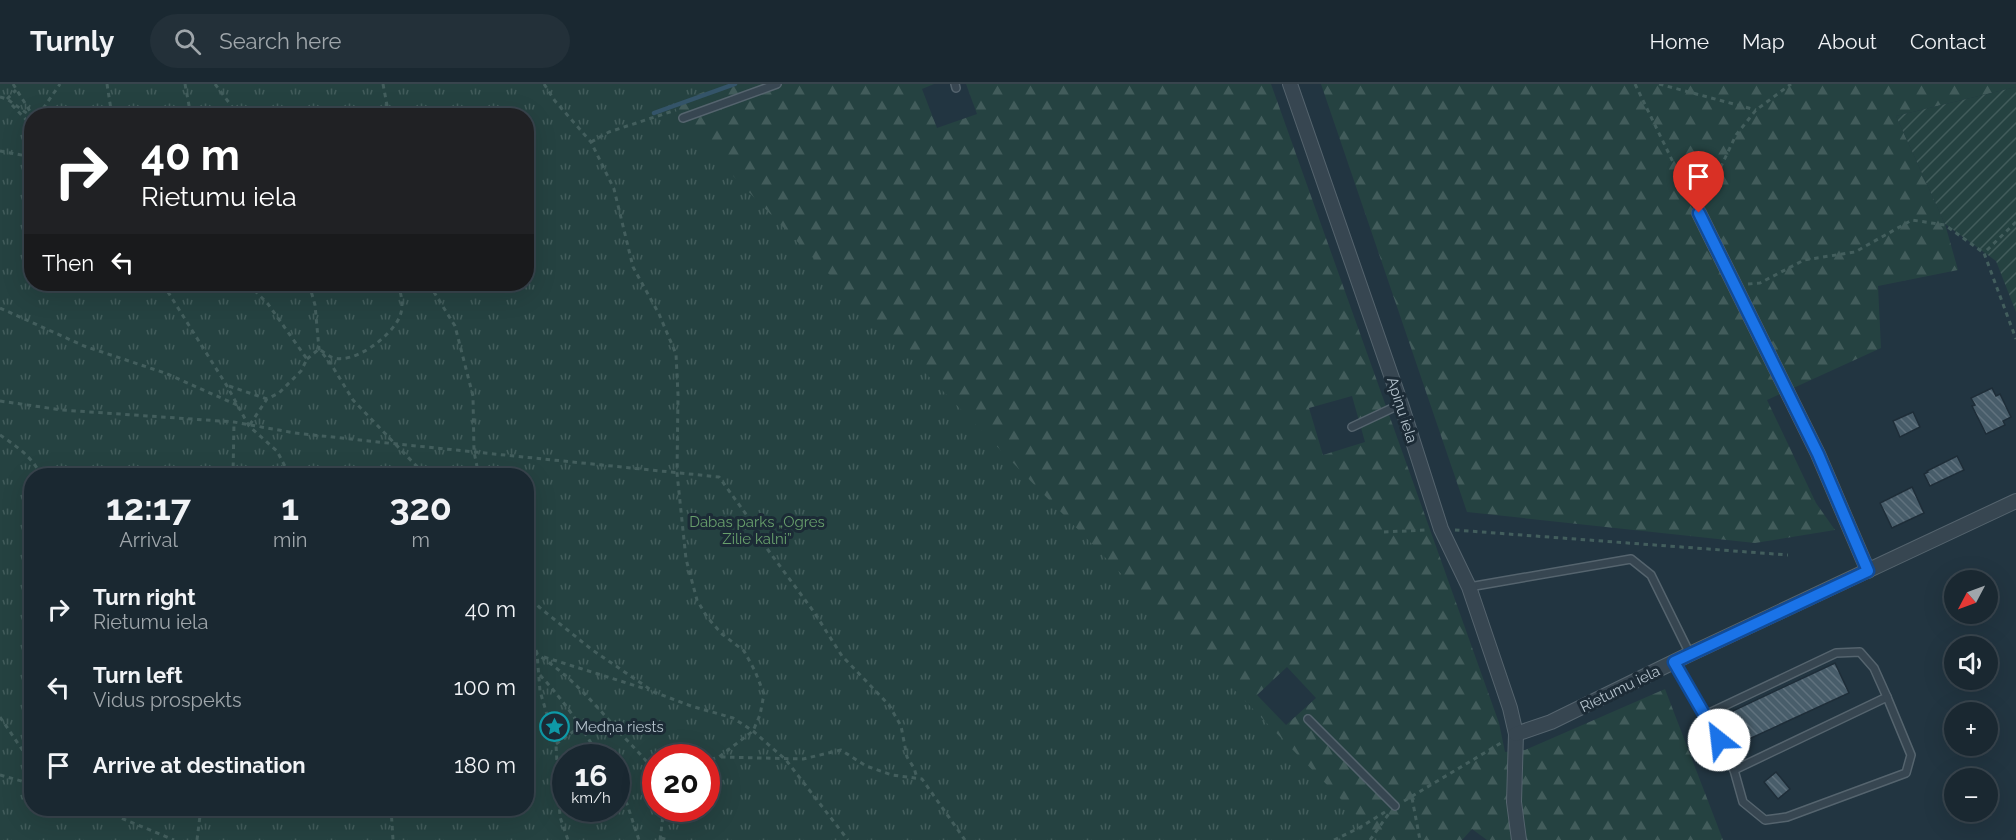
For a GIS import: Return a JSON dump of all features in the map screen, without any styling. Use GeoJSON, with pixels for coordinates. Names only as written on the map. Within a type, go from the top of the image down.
{"type":"FeatureCollection","features":[{"type":"Feature","properties":{"kind":"street","name":"Apiņu iela"},"geometry":{"type":"LineString","coordinates":[[1290,84],[1401,404],[1441,529],[1469,586],[1510,708],[1516,734],[1514,802],[1519,840]]}},
{"type":"Feature","properties":{"kind":"street"},"geometry":{"type":"LineString","coordinates":[[1699,213],[1818,454],[1868,571]]}},
{"type":"Feature","properties":{"kind":"street","name":"Rietumu iela"},"geometry":{"type":"LineString","coordinates":[[1516,734],[1551,722],[2016,501]]}},
{"type":"Feature","properties":{"kind":"lane"},"geometry":{"type":"LineString","coordinates":[[683,118],[777,84]]}},
{"type":"Feature","properties":{"kind":"lane"},"geometry":{"type":"LineString","coordinates":[[1352,428],[1401,404]]}},
{"type":"Feature","properties":{"kind":"lane"},"geometry":{"type":"LineString","coordinates":[[1469,586],[1631,559],[1651,574],[1690,654]]}},
{"type":"Feature","properties":{"kind":"lane"},"geometry":{"type":"LineString","coordinates":[[1674,662],[1734,770],[1743,802],[1765,820],[1787,817],[1906,773],[1911,754],[1874,668],[1860,652],[1836,653],[1705,715]]}},
{"type":"Feature","properties":{"kind":"lane"},"geometry":{"type":"LineString","coordinates":[[1734,770],[1887,697]]}},
{"type":"Feature","properties":{"kind":"lane"},"geometry":{"type":"LineString","coordinates":[[1308,719],[1395,806]]}},
{"type":"Feature","properties":{"kind":"path"},"geometry":{"type":"LineString","coordinates":[[13,84],[27,108]]}},
{"type":"Feature","properties":{"kind":"path"},"geometry":{"type":"LineString","coordinates":[[44,108],[60,84]]}},
{"type":"Feature","properties":{"kind":"path"},"geometry":{"type":"LineString","coordinates":[[107,84],[111,108]]}},
{"type":"Feature","properties":{"kind":"path"},"geometry":{"type":"LineString","coordinates":[[184,84],[189,108]]}},
{"type":"Feature","properties":{"kind":"path"},"geometry":{"type":"LineString","coordinates":[[215,84],[233,108]]}},
{"type":"Feature","properties":{"kind":"path"},"geometry":{"type":"LineString","coordinates":[[383,84],[388,108]]}},
{"type":"Feature","properties":{"kind":"path"},"geometry":{"type":"LineString","coordinates":[[544,84],[555,101],[591,142],[614,189],[633,267],[659,314],[676,354],[677,473],[686,560],[697,600],[714,625],[744,651],[764,694],[760,715],[753,731],[720,756]]}},
{"type":"Feature","properties":{"kind":"path"},"geometry":{"type":"LineString","coordinates":[[1635,84],[1699,213]]}},
{"type":"Feature","properties":{"kind":"path"},"geometry":{"type":"LineString","coordinates":[[1659,84],[1756,110]]}},
{"type":"Feature","properties":{"kind":"path"},"geometry":{"type":"LineString","coordinates":[[1699,213],[1737,135],[1756,110],[1791,84]]}},
{"type":"Feature","properties":{"kind":"path"},"geometry":{"type":"LineString","coordinates":[[7,99],[16,90]]}},
{"type":"Feature","properties":{"kind":"path"},"geometry":{"type":"LineString","coordinates":[[0,97],[24,111]]}},
{"type":"Feature","properties":{"kind":"path"},"geometry":{"type":"LineString","coordinates":[[7,99],[24,117]]}},
{"type":"Feature","properties":{"kind":"path"},"geometry":{"type":"LineString","coordinates":[[591,142],[609,132],[693,104],[697,113]]}},
{"type":"Feature","properties":{"kind":"path"},"geometry":{"type":"LineString","coordinates":[[0,151],[24,156]]}},
{"type":"Feature","properties":{"kind":"path"},"geometry":{"type":"LineString","coordinates":[[1734,284],[1760,284],[1804,260],[1855,252],[1912,220],[1945,225],[1984,253],[2016,338]]}},
{"type":"Feature","properties":{"kind":"path"},"geometry":{"type":"LineString","coordinates":[[1984,253],[2016,222]]}},
{"type":"Feature","properties":{"kind":"path"},"geometry":{"type":"LineString","coordinates":[[167,291],[227,386],[249,426],[277,451],[286,468]]}},
{"type":"Feature","properties":{"kind":"path"},"geometry":{"type":"LineString","coordinates":[[255,291],[268,304],[307,359]]}},
{"type":"Feature","properties":{"kind":"path"},"geometry":{"type":"LineString","coordinates":[[311,291],[315,305],[319,349],[353,400],[419,468]]}},
{"type":"Feature","properties":{"kind":"path"},"geometry":{"type":"LineString","coordinates":[[319,349],[332,358],[347,358],[359,354],[388,335],[401,315],[400,291]]}},
{"type":"Feature","properties":{"kind":"path"},"geometry":{"type":"LineString","coordinates":[[433,291],[455,326],[473,396],[474,452],[477,468]]}},
{"type":"Feature","properties":{"kind":"path"},"geometry":{"type":"LineString","coordinates":[[0,308],[84,346],[165,373],[237,405]]}},
{"type":"Feature","properties":{"kind":"path"},"geometry":{"type":"LineString","coordinates":[[249,426],[267,399],[279,393],[301,370],[307,359],[319,349]]}},
{"type":"Feature","properties":{"kind":"path"},"geometry":{"type":"LineString","coordinates":[[227,386],[267,399]]}},
{"type":"Feature","properties":{"kind":"path"},"geometry":{"type":"LineString","coordinates":[[0,401],[62,410],[234,422],[249,426],[397,444],[719,477],[756,528],[768,550],[814,612],[842,656],[889,705],[901,726],[907,757],[917,778]]}},
{"type":"Feature","properties":{"kind":"path"},"geometry":{"type":"LineString","coordinates":[[233,468],[234,422]]}},
{"type":"Feature","properties":{"kind":"path"},"geometry":{"type":"LineString","coordinates":[[0,435],[20,448],[37,468]]}},
{"type":"Feature","properties":{"kind":"path"},"geometry":{"type":"LineString","coordinates":[[1384,532],[1441,529],[1788,555]]}},
{"type":"Feature","properties":{"kind":"path"},"geometry":{"type":"LineString","coordinates":[[534,601],[591,649],[654,692]]}},
{"type":"Feature","properties":{"kind":"path"},"geometry":{"type":"LineString","coordinates":[[534,643],[539,654],[540,691],[556,744]]}},
{"type":"Feature","properties":{"kind":"path"},"geometry":{"type":"LineString","coordinates":[[534,652],[691,706],[733,718],[753,731],[786,760],[848,840]]}},
{"type":"Feature","properties":{"kind":"path"},"geometry":{"type":"LineString","coordinates":[[539,654],[568,677],[642,756]]}},
{"type":"Feature","properties":{"kind":"path"},"geometry":{"type":"LineString","coordinates":[[538,674],[560,697],[592,744]]}},
{"type":"Feature","properties":{"kind":"path"},"geometry":{"type":"LineString","coordinates":[[0,717],[24,752]]}},
{"type":"Feature","properties":{"kind":"path"},"geometry":{"type":"LineString","coordinates":[[557,744],[581,726]]}},
{"type":"Feature","properties":{"kind":"path"},"geometry":{"type":"LineString","coordinates":[[1334,840],[1359,828],[1516,734]]}},
{"type":"Feature","properties":{"kind":"path"},"geometry":{"type":"LineString","coordinates":[[720,757],[786,760],[803,759],[841,750],[866,766],[892,776],[922,779],[965,840]]}},
{"type":"Feature","properties":{"kind":"path"},"geometry":{"type":"LineString","coordinates":[[0,775],[24,782]]}},
{"type":"Feature","properties":{"kind":"path"},"geometry":{"type":"LineString","coordinates":[[1412,797],[1420,840]]}},
{"type":"Feature","properties":{"kind":"path"},"geometry":{"type":"LineString","coordinates":[[1370,840],[1395,806]]}},
{"type":"Feature","properties":{"kind":"path"},"geometry":{"type":"LineString","coordinates":[[630,813],[639,840]]}},
{"type":"Feature","properties":{"kind":"path"},"geometry":{"type":"LineString","coordinates":[[116,816],[174,840]]}},
{"type":"Feature","properties":{"kind":"path"},"geometry":{"type":"LineString","coordinates":[[197,840],[200,816]]}},
{"type":"Feature","properties":{"kind":"path"},"geometry":{"type":"LineString","coordinates":[[392,816],[393,840]]}},
{"type":"Feature","properties":{"kind":"path"},"geometry":{"type":"LineString","coordinates":[[562,822],[568,840]]}},
{"type":"Feature","properties":{"kind":"path"},"geometry":{"type":"LineString","coordinates":[[663,822],[661,839],[669,840]]}},
{"type":"Feature","properties":{"kind":"green space","name":"Dabas parks „Ogres Zilie kalni”"},"geometry":{"type":"Polygon","coordinates":[[[0,84],[934,84],[922,89],[937,128],[977,114],[966,84],[1271,84],[1499,723],[1505,752],[1525,750],[1665,689],[1723,840],[1487,840],[1472,829],[1462,840],[0,840],[0,84]],[[1352,396],[1309,408],[1323,455],[1365,442],[1352,396]],[[1287,667],[1257,695],[1286,725],[1316,698],[1287,667]]]}},
{"type":"Feature","properties":{"kind":"green space","name":"Dabas parks „Ogres Zilie kalni”"},"geometry":{"type":"Polygon","coordinates":[[[0,84],[723,84],[666,107],[1369,828],[1388,840],[0,840],[0,84]]]}},
{"type":"Feature","properties":{"kind":"green space"},"geometry":{"type":"Polygon","coordinates":[[[1321,84],[2016,84],[2016,87],[1896,116],[1945,224],[1958,270],[1878,286],[1881,348],[1767,400],[1816,503],[1835,530],[1755,543],[1467,512],[1321,84]]]}},
{"type":"Feature","properties":{"kind":"green space"},"geometry":{"type":"Polygon","coordinates":[[[2016,87],[2016,312],[1996,261],[1945,224],[1896,116],[2016,87]]]}},
{"type":"Feature","properties":{"kind":"building"},"geometry":{"type":"Polygon","coordinates":[[[1992,388],[1996,396],[2000,394],[2011,417],[2003,421],[2005,425],[1986,434],[1972,406],[1975,405],[1971,398],[1992,388]]]}},
{"type":"Feature","properties":{"kind":"building"},"geometry":{"type":"Polygon","coordinates":[[[1913,412],[1920,427],[1900,437],[1893,421],[1913,412]]]}},
{"type":"Feature","properties":{"kind":"building"},"geometry":{"type":"Polygon","coordinates":[[[1957,456],[1964,470],[1930,486],[1924,474],[1957,456]]]}},
{"type":"Feature","properties":{"kind":"building"},"geometry":{"type":"Polygon","coordinates":[[[1912,487],[1924,513],[1892,528],[1880,503],[1912,487]]]}},
{"type":"Feature","properties":{"kind":"building"},"geometry":{"type":"Polygon","coordinates":[[[1835,663],[1849,693],[1736,745],[1722,716],[1835,663]]]}},
{"type":"Feature","properties":{"kind":"building"},"geometry":{"type":"Polygon","coordinates":[[[1776,772],[1790,789],[1778,799],[1764,782],[1776,772]]]}},
{"type":"Feature","properties":{"kind":"waterway"},"geometry":{"type":"LineString","coordinates":[[654,113],[735,84]]}},
{"type":"Feature","properties":{"kind":"place","name":"Medņa riests"},"geometry":{"type":"Point","coordinates":[554,727]}},
{"type":"Feature","properties":{"kind":"route"},"geometry":{"type":"LineString","coordinates":[[1699,213],[1818,454],[1868,571],[1674,662],[1719,740]]}}]}
